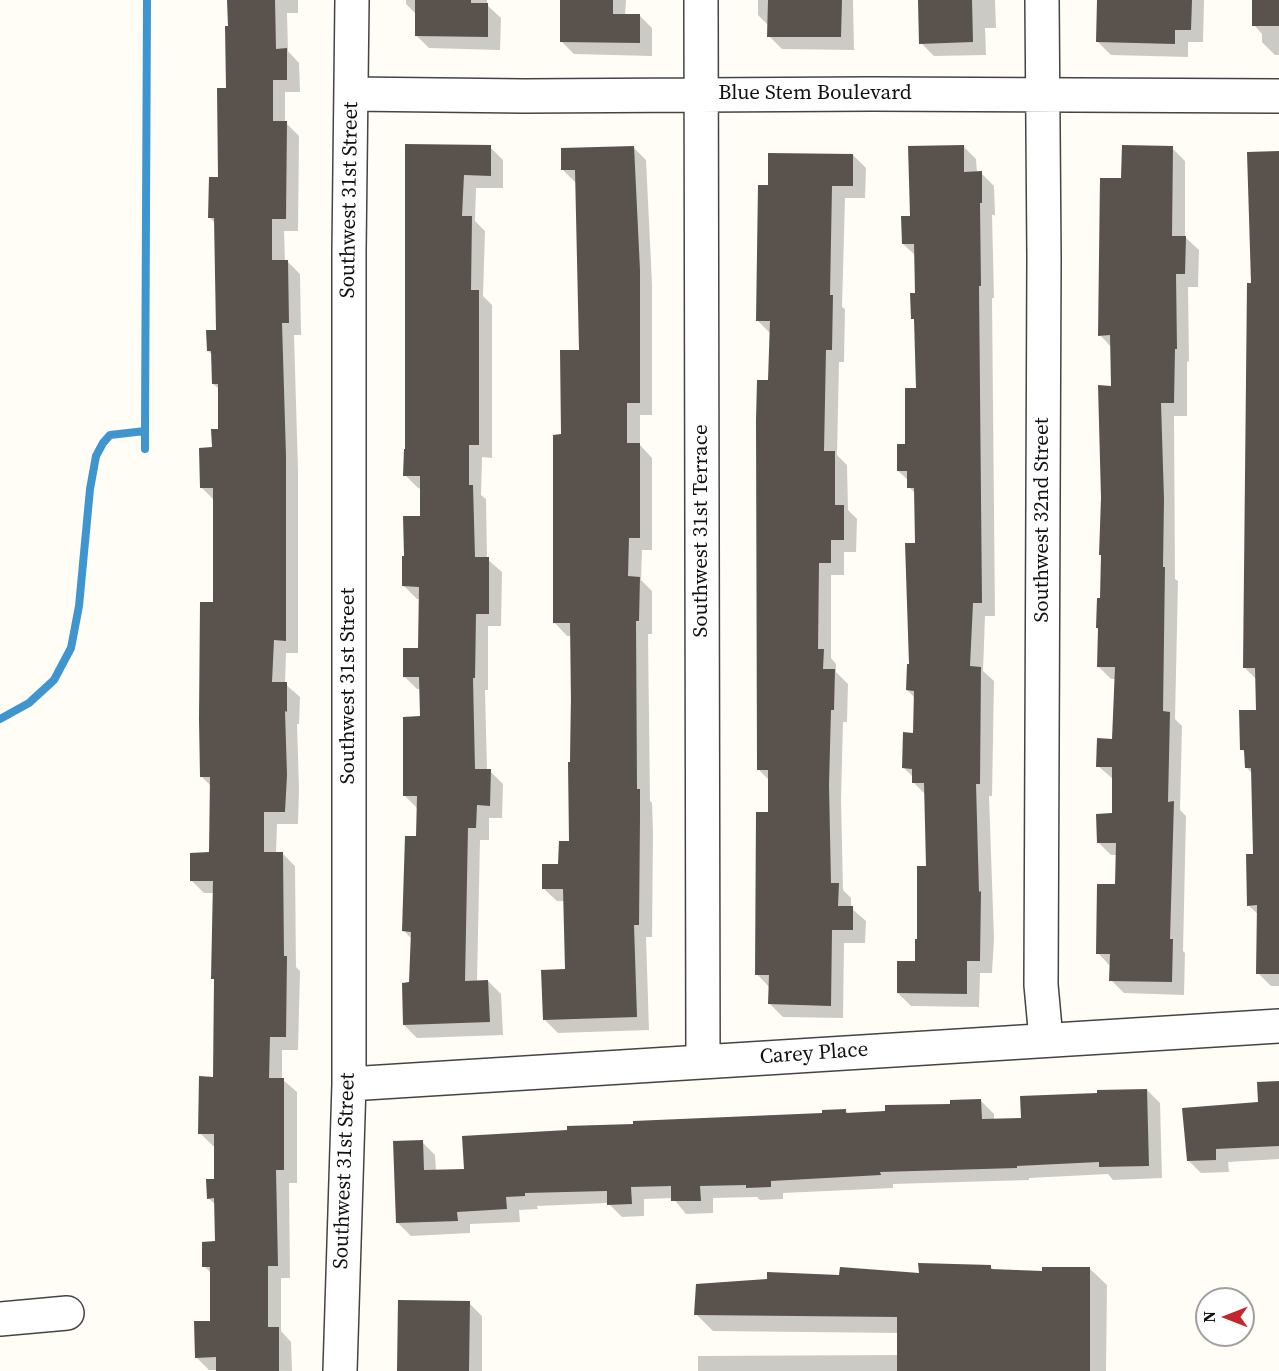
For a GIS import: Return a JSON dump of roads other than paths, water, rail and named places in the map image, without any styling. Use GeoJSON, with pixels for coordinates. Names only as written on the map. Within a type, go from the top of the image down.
{"type":"FeatureCollection","features":[{"type":"Feature","properties":{"kind":"street","name":"Southwest 31st Street"},"geometry":{"type":"LineString","coordinates":[[340,1371],[348,1084],[349,251],[352,0]]}},
{"type":"Feature","properties":{"kind":"street","name":"Southwest 31st Terrace"},"geometry":{"type":"LineString","coordinates":[[701,0],[702,1061]]}},
{"type":"Feature","properties":{"kind":"street","name":"Southwest 32nd Street"},"geometry":{"type":"LineString","coordinates":[[1042,0],[1044,270],[1041,985],[1046,1039]]}},
{"type":"Feature","properties":{"kind":"street","name":"Blue Stem Boulevard"},"geometry":{"type":"LineString","coordinates":[[351,94],[1279,96]]}},
{"type":"Feature","properties":{"kind":"street","name":"Carey Place"},"geometry":{"type":"LineString","coordinates":[[348,1084],[1279,1026]]}},
{"type":"Feature","properties":{"kind":"street"},"geometry":{"type":"LineString","coordinates":[[0,1319],[67,1313]]}},
{"type":"Feature","properties":{"kind":"waterway"},"geometry":{"type":"LineString","coordinates":[[145,431],[147,0]]}},
{"type":"Feature","properties":{"kind":"waterway"},"geometry":{"type":"LineString","coordinates":[[0,719],[29,703],[54,680],[71,648],[79,606],[90,489],[96,456],[110,435],[145,431],[145,449]]}}]}
